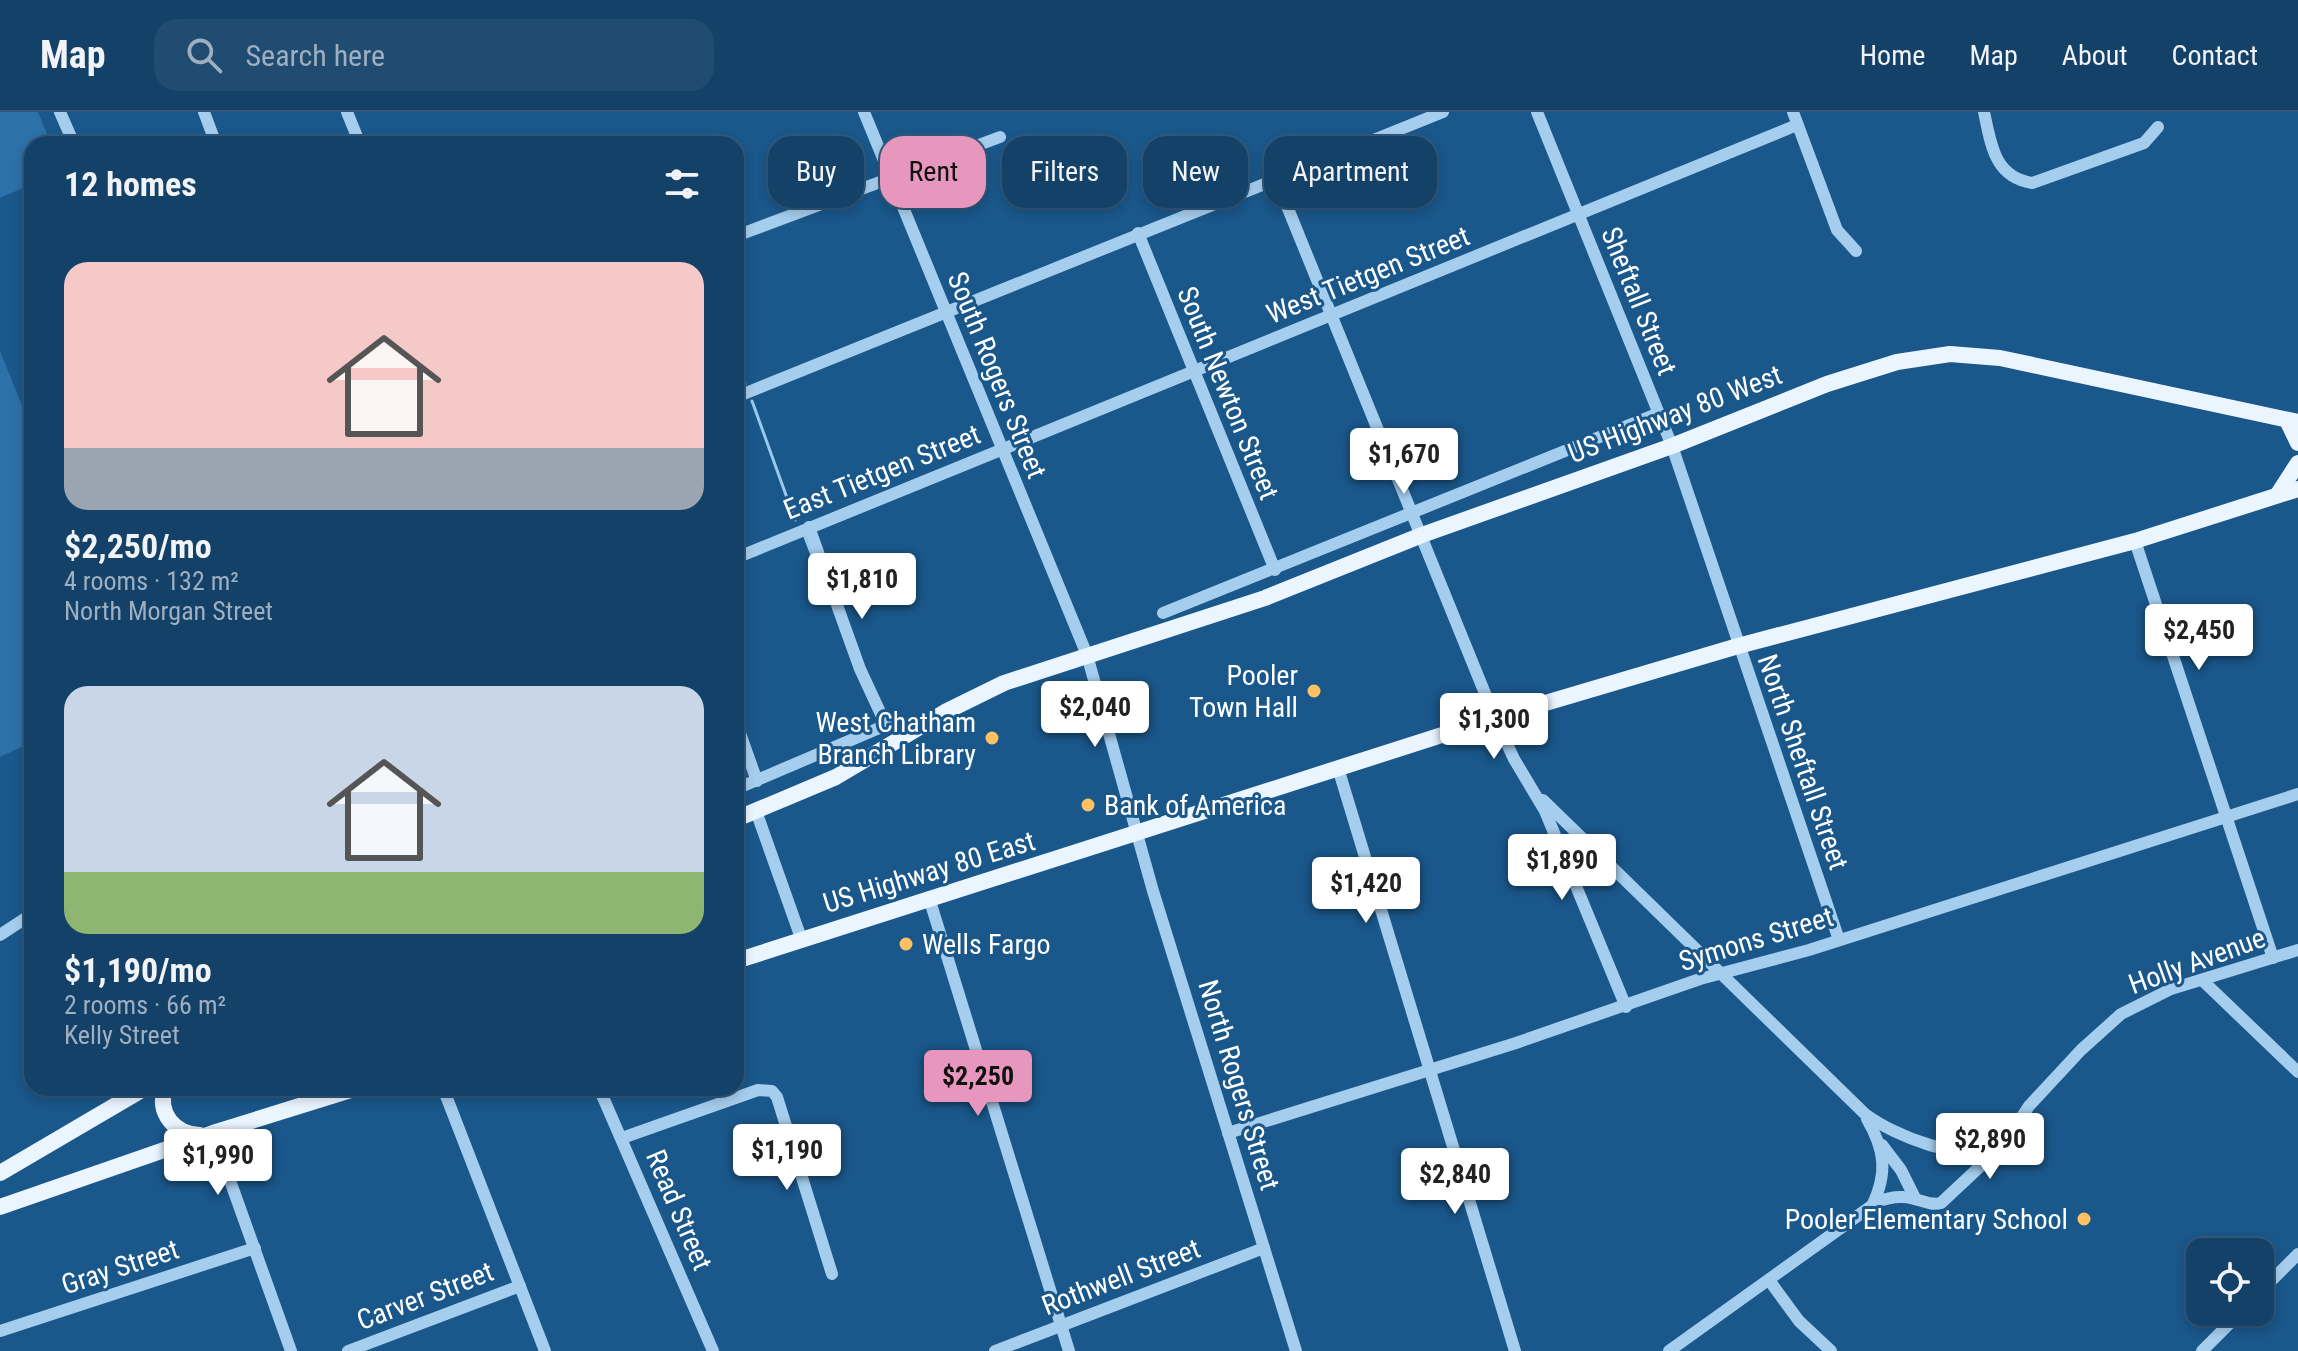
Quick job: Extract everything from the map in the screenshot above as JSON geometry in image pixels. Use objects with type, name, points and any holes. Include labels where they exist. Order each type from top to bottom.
[{"type":"main road","name":"US Highway 80 West","points":[[1087,655],[1195,624],[1422,535],[1672,446],[1827,384],[1897,362],[1950,354],[2030,363],[2292,421]]},
{"type":"main road","points":[[2292,421],[2298,443]]},
{"type":"main road","points":[[2278,494],[2298,463]]},
{"type":"main road","points":[[1138,833],[1495,718],[1738,646],[2135,541],[2298,489]]},
{"type":"main road","points":[[744,816],[836,777],[945,712],[1004,683],[1087,655]]},
{"type":"main road","name":"US Highway 80 East","points":[[744,958],[1138,833]]},
{"type":"main road","points":[[0,1173],[131,1096]]},
{"type":"main road","points":[[164,1096],[162,1104],[177,1129],[197,1135],[213,1133]]},
{"type":"main road","points":[[0,1207],[213,1133],[331,1096]]},
{"type":"street","points":[[60,112],[70,136]]},
{"type":"street","points":[[204,112],[213,136]]},
{"type":"street","points":[[347,112],[357,136]]},
{"type":"street","name":"South Rogers Street","points":[[864,112],[880,150]]},
{"type":"street","points":[[1383,136],[1443,112]]},
{"type":"street","name":"Sheftall Street","points":[[1537,112],[1672,446],[1738,646]]},
{"type":"street","points":[[1793,112],[1837,230],[1856,251]]},
{"type":"street","points":[[1984,112],[1993,152],[2004,171],[2017,181],[2032,183],[2144,143],[2158,127]]},
{"type":"street","name":"West Tietgen Street","points":[[1001,448],[1797,125]]},
{"type":"street","points":[[986,142],[1000,137]]},
{"type":"street","points":[[744,233],[880,183]]},
{"type":"street","points":[[744,394],[1264,184]]},
{"type":"street","name":"South Rogers Street","points":[[904,208],[1087,655],[1138,833]]},
{"type":"street","points":[[1288,208],[1495,718],[1545,811],[1626,1007]]},
{"type":"street","name":"South Newton Street","points":[[1138,233],[1275,570]]},
{"type":"street","points":[[1163,613],[1659,413]]},
{"type":"street","name":"East Tietgen Street","points":[[744,555],[1001,448]]},
{"type":"street","points":[[744,786],[890,724],[860,669],[809,527]]},
{"type":"street","points":[[2135,541],[2273,958]]},
{"type":"street","name":"North Sheftall Street","points":[[1738,646],[1839,940]]},
{"type":"street","points":[[744,744],[757,781]]},
{"type":"street","points":[[1338,768],[1515,1351]]},
{"type":"street","points":[[1528,782],[1865,1114],[1904,1136],[1967,1152],[1996,1146],[2015,1127]]},
{"type":"street","name":"Symons Street","points":[[1228,1133],[1626,1007],[1700,979],[1839,940],[2298,794]]},
{"type":"street","points":[[756,811],[801,938]]},
{"type":"street","name":"North Rogers Street","points":[[1138,833],[1296,1351]]},
{"type":"street","points":[[930,901],[1069,1351]]},
{"type":"street","points":[[0,935],[24,919]]},
{"type":"street","name":"Holly Avenue","points":[[1669,1351],[1872,1206],[1893,1197],[1914,1196],[1932,1204],[1941,1203],[1997,1151],[2060,1073],[2114,1019],[2154,996],[2298,950]]},
{"type":"street","points":[[2202,980],[2298,1072]]},
{"type":"street","points":[[744,1095],[758,1090],[772,1091],[778,1099],[832,1274]]},
{"type":"street","points":[[446,1096],[545,1351]]},
{"type":"street","name":"Read Street","points":[[603,1096],[713,1351]]},
{"type":"street","points":[[622,1138],[741,1096]]},
{"type":"street","points":[[1865,1114],[1914,1196]]},
{"type":"street","points":[[213,1133],[291,1351]]},
{"type":"street","points":[[1872,1206],[1884,1171],[1880,1143]]},
{"type":"street","name":"Gray Street","points":[[0,1331],[255,1248]]},
{"type":"street","name":"Rothwell Street","points":[[995,1351],[1264,1248]]},
{"type":"street","points":[[2274,1278],[2298,1254]]},
{"type":"street","points":[[1769,1280],[1799,1321],[1831,1351]]},
{"type":"street","name":"Carver Street","points":[[348,1351],[520,1286]]},
{"type":"street","points":[[2208,1349],[2229,1326]]},
{"type":"shaded area","points":[[0,112],[38,112],[48,136],[24,136],[24,188],[0,198]]},
{"type":"shaded area","points":[[0,351],[24,410],[24,746],[0,757]]},
{"type":"waterway","points":[[752,401],[795,520]]},
{"type":"waterway","points":[[805,537],[823,584]]},
{"type":"place","name":"Pooler Town Hall","points":[[1314,691]]},
{"type":"place","name":"West Chatham Branch Library","points":[[992,738]]},
{"type":"place","name":"Bank of America","points":[[1088,805]]},
{"type":"place","name":"Wells Fargo","points":[[906,944]]},
{"type":"place","name":"Pooler Elementary School","points":[[2084,1219]]}]
